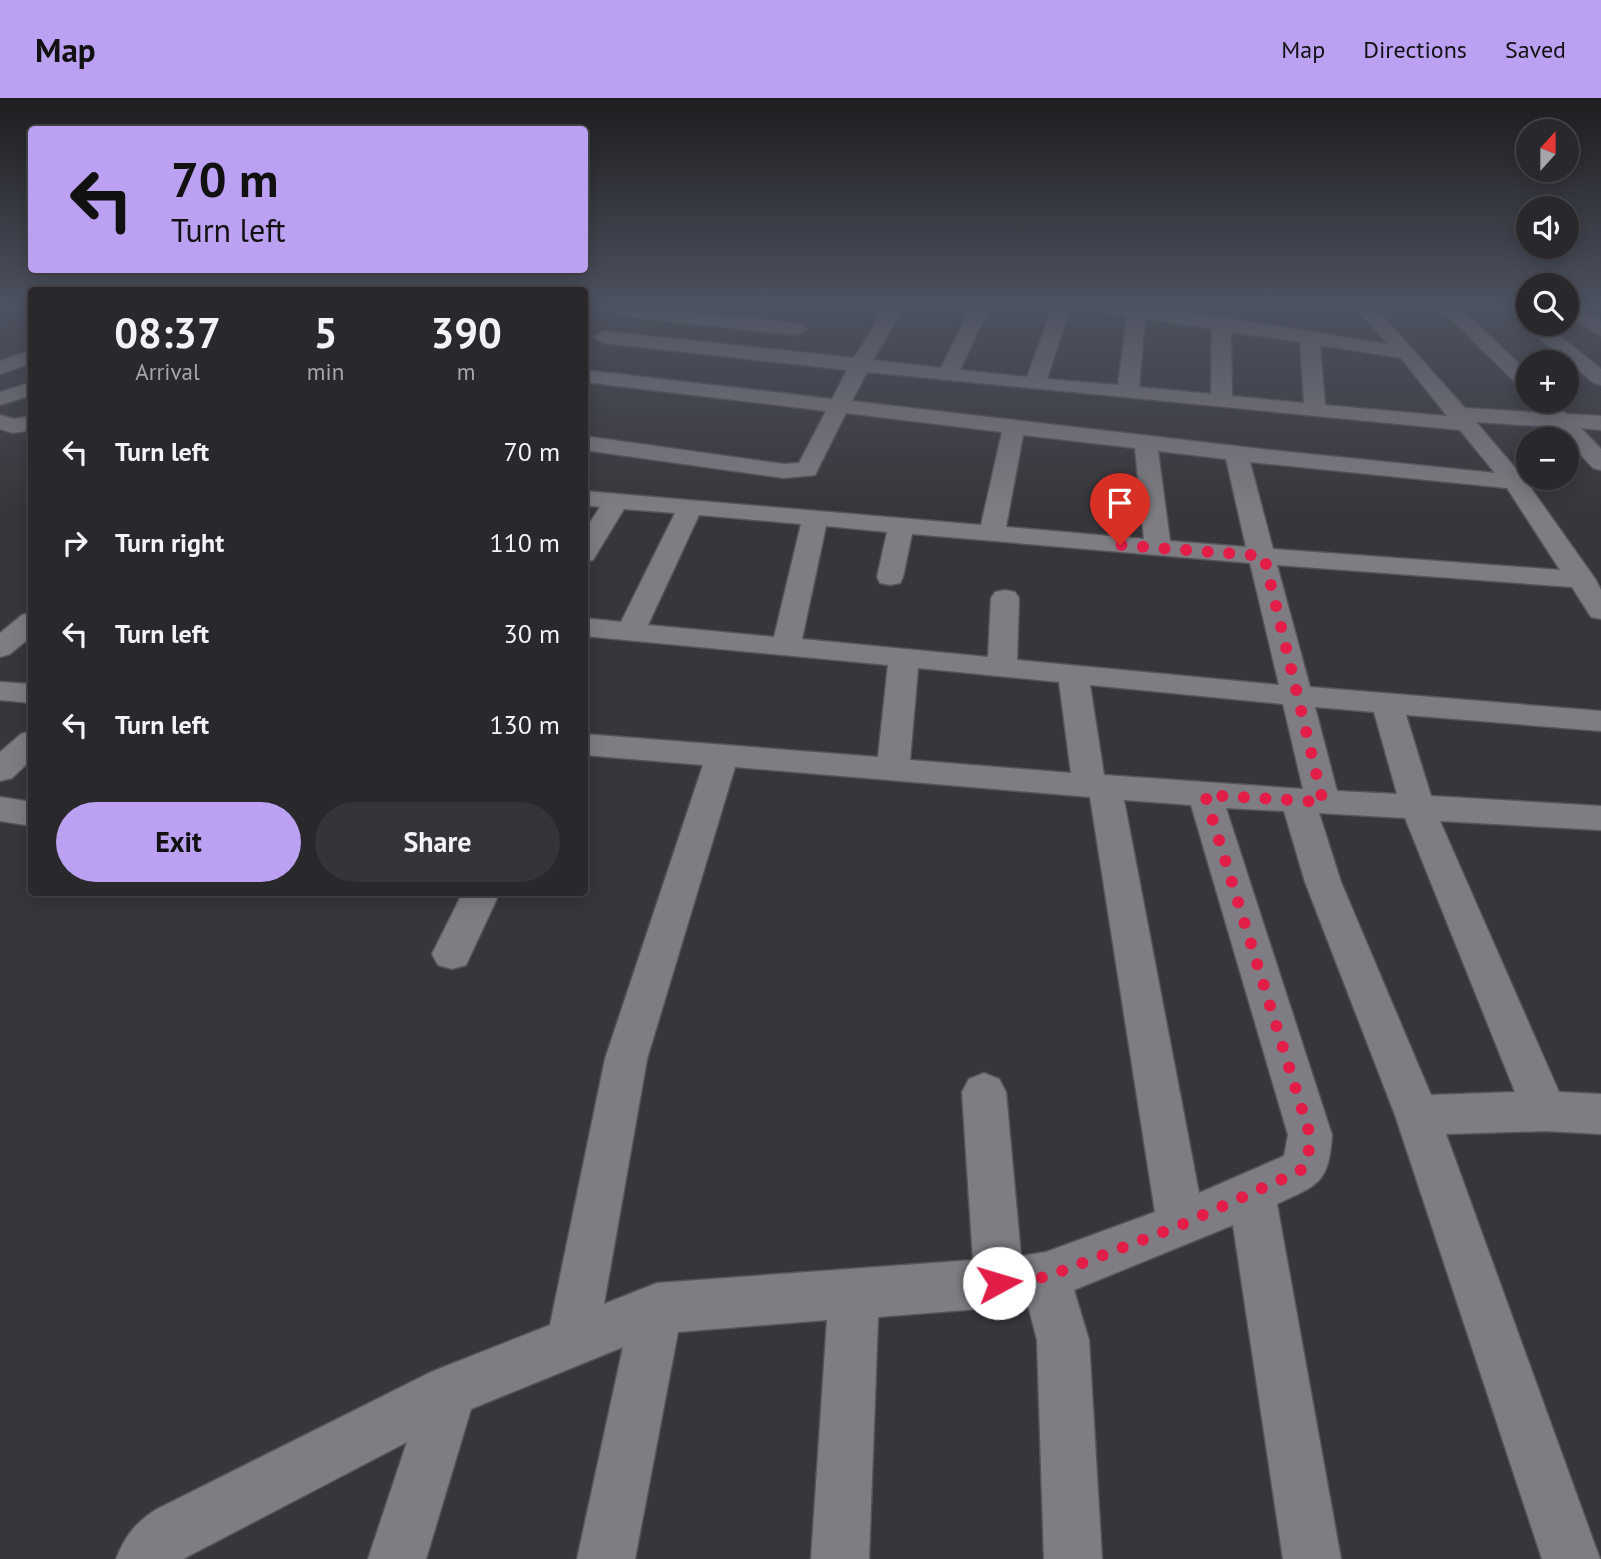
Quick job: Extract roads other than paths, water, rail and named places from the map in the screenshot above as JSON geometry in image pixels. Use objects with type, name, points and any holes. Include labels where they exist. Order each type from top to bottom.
[{"type":"street","points":[[588,444],[802,471],[810,466],[855,373]]},
{"type":"street","points":[[940,373],[1315,410],[1461,419],[1601,423]]},
{"type":"street","points":[[1035,384],[1039,373]]},
{"type":"street","points":[[1128,393],[1130,373]]},
{"type":"street","points":[[1221,373],[1221,402]]},
{"type":"street","points":[[1312,373],[1315,410]]},
{"type":"street","points":[[1424,373],[1515,482],[1595,599]]},
{"type":"street","points":[[588,376],[1236,453],[1515,482]]},
{"type":"street","points":[[0,399],[28,389]]},
{"type":"street","points":[[1555,413],[1601,463]]},
{"type":"street","points":[[0,422],[13,426],[28,423]]},
{"type":"street","points":[[992,533],[1014,426]]},
{"type":"street","points":[[1146,442],[1158,548]]},
{"type":"street","points":[[1236,453],[1297,696],[1323,882],[1417,1115],[1571,1559]]},
{"type":"street","points":[[588,498],[1264,556],[1595,599]]},
{"type":"street","points":[[588,547],[616,501]]},
{"type":"street","points":[[631,631],[691,507]]},
{"type":"street","points":[[786,646],[815,518]]},
{"type":"street","points":[[890,578],[901,525]]},
{"type":"street","points":[[1002,667],[1005,598]]},
{"type":"street","points":[[0,648],[28,624]]},
{"type":"street","points":[[588,627],[1297,696],[1601,721]]},
{"type":"street","points":[[893,770],[904,657]]},
{"type":"street","points":[[1073,674],[1181,1225]]},
{"type":"street","points":[[0,691],[28,694]]},
{"type":"street","points":[[1387,704],[1418,809],[1545,1111]]},
{"type":"street","points":[[588,744],[1205,795],[1601,818]]},
{"type":"street","points":[[0,770],[28,745]]},
{"type":"street","points":[[572,1342],[626,1059],[722,756]]},
{"type":"street","points":[[145,1559],[160,1540],[177,1530],[450,1391],[657,1308],[1023,1280],[1181,1225],[1300,1171],[1308,1159],[1310,1135],[1205,795]]},
{"type":"street","points":[[0,809],[28,813]]},
{"type":"street","points":[[452,954],[480,896]]},
{"type":"street","points":[[984,1092],[1023,1280],[1063,1340],[1073,1559]]},
{"type":"street","points":[[1417,1115],[1545,1111],[1601,1114]]},
{"type":"street","points":[[1252,1194],[1312,1559]]},
{"type":"street","points":[[840,1559],[854,1292]]},
{"type":"street","points":[[606,1559],[657,1308]]},
{"type":"street","points":[[397,1559],[450,1391]]}]
